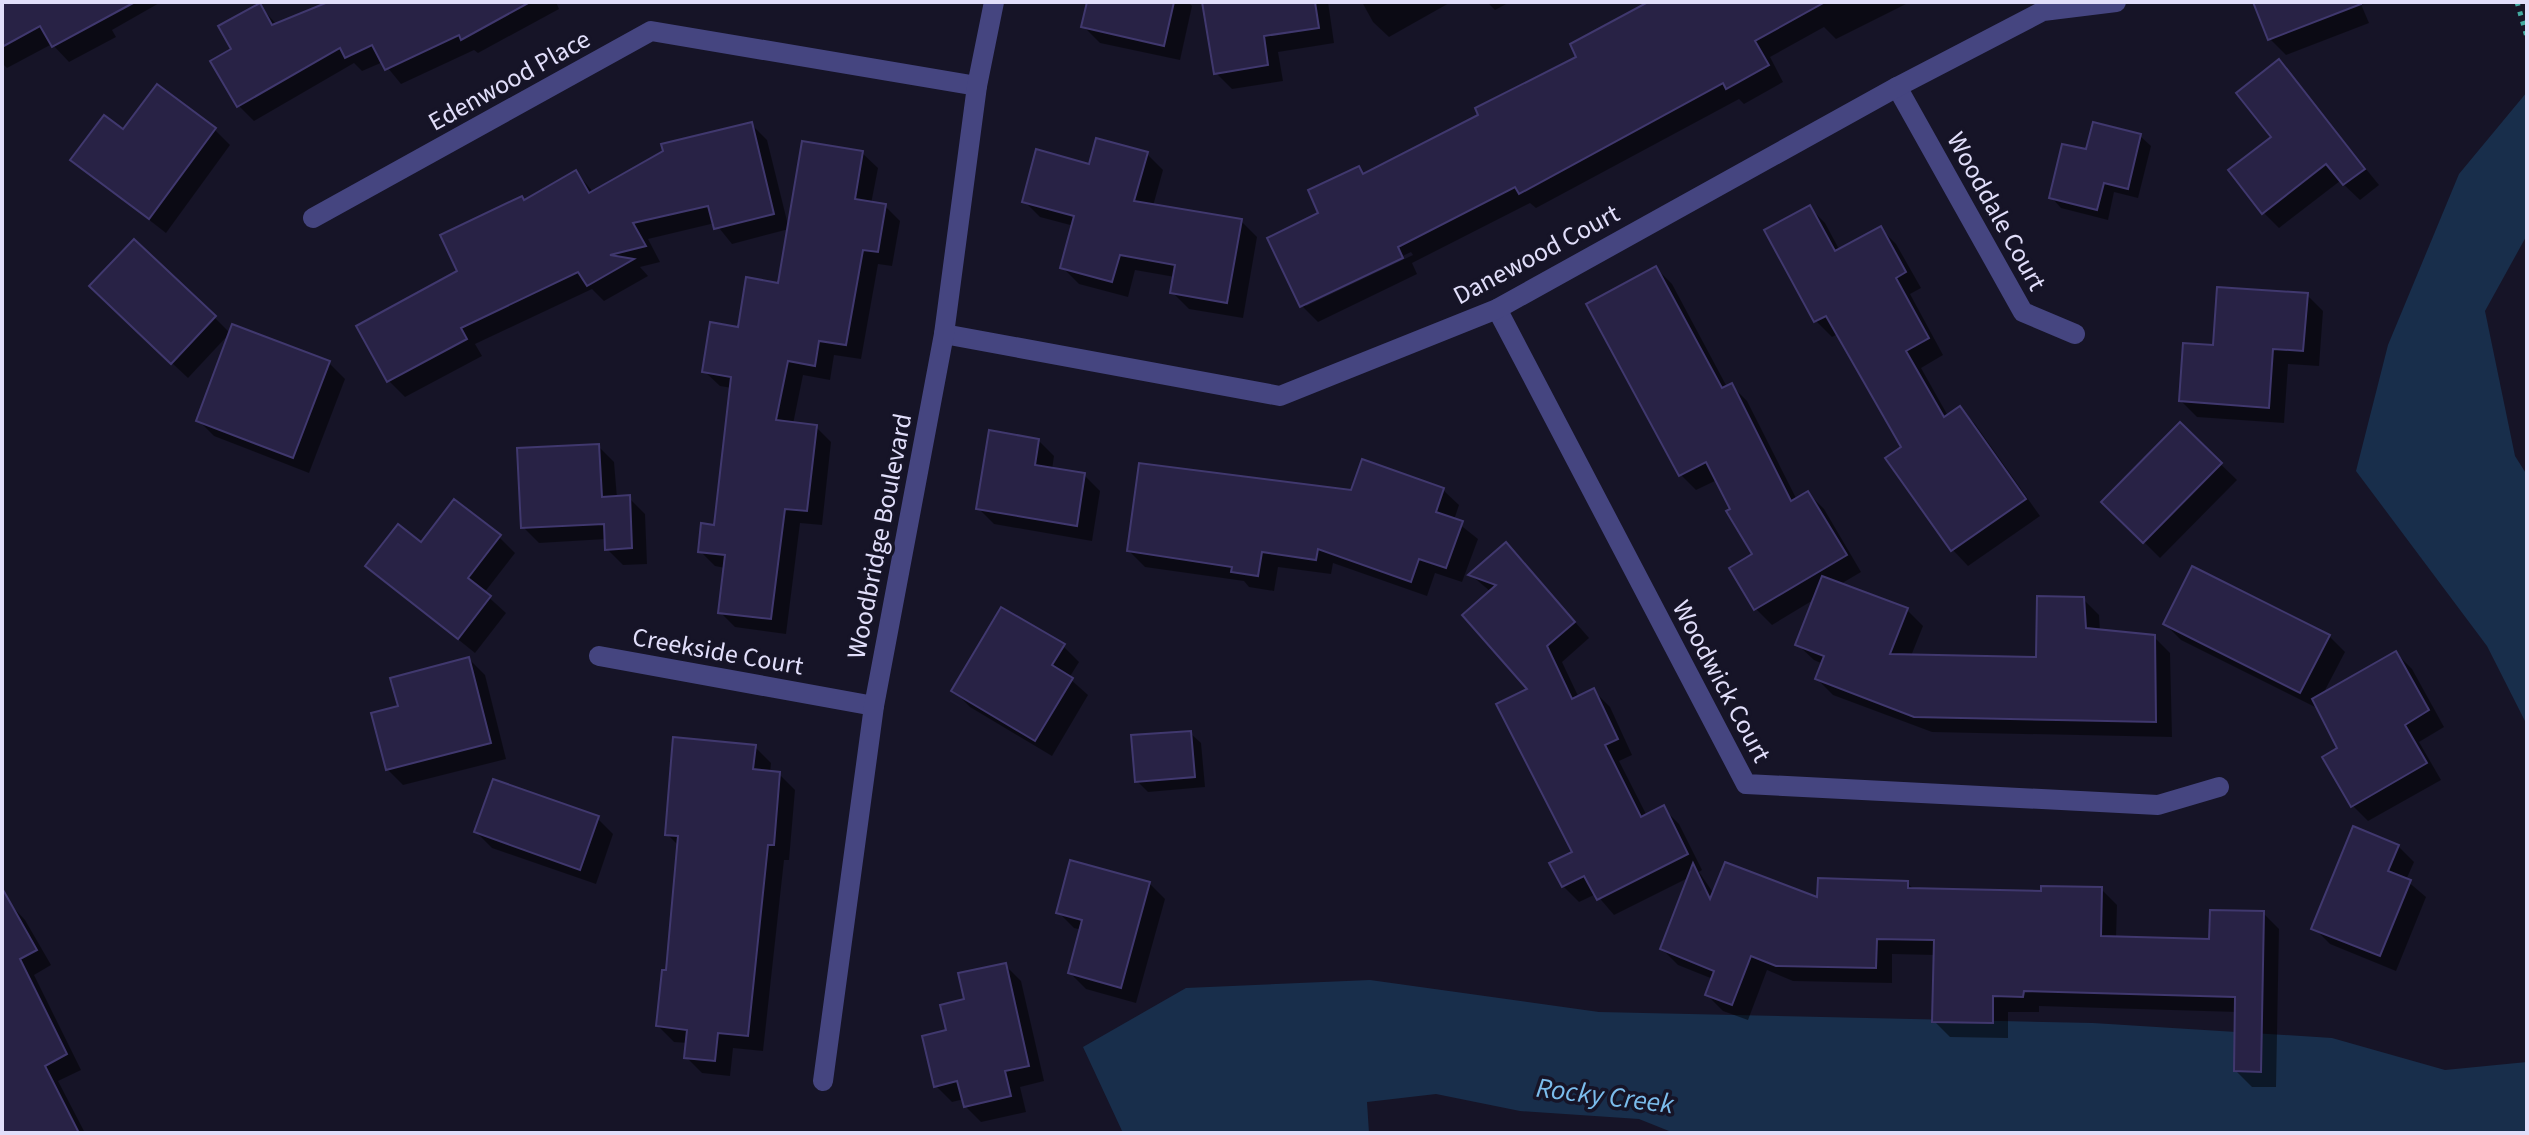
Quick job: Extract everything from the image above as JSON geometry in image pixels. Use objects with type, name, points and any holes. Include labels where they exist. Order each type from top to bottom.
[{"type":"street","name":"Woodbridge Boulevard","points":[[823,1081],[874,706],[944,334],[977,86],[994,2]]},
{"type":"street","name":"Danewood Court","points":[[944,334],[1280,396],[1497,309],[1897,87],[2043,11],[2116,2]]},
{"type":"street","name":"Edenwood Place","points":[[313,218],[651,31],[977,86]]},
{"type":"street","name":"Wooddale Court","points":[[1897,87],[2023,312],[2075,334]]},
{"type":"street","name":"Woodwick Court","points":[[1497,309],[1746,784],[2158,805],[2219,787]]},
{"type":"street","name":"Creekside Court","points":[[599,656],[874,706]]},
{"type":"path","points":[[2517,2],[2527,37]]},
{"type":"water","points":[[2527,92],[2527,235],[2485,311],[2515,456],[2527,475],[2527,725],[2487,646],[2356,471],[2388,345],[2459,174]]},
{"type":"water","name":"Rocky Creek","points":[[1370,980],[1599,1012],[2093,1023],[2332,1038],[2445,1070],[2527,1062],[2527,1133],[1674,1133],[1639,1119],[1520,1111],[1436,1094],[1367,1102],[1369,1133],[1123,1133],[1083,1047],[1186,988]]},
{"type":"building","points":[[2,2],[135,2],[52,47],[40,26],[2,47]]},
{"type":"building","points":[[328,2],[530,2],[461,40],[459,35],[385,70],[372,45],[345,58],[340,48],[237,107],[210,61],[231,49],[218,26],[260,3],[272,25]]},
{"type":"building","points":[[1087,2],[1174,2],[1164,46],[1081,27]]},
{"type":"building","points":[[1202,2],[1315,2],[1319,28],[1264,36],[1268,65],[1214,74]]},
{"type":"building","points":[[1648,2],[1825,2],[1755,41],[1769,65],[1726,89],[1723,83],[1519,194],[1515,187],[1398,247],[1403,258],[1300,307],[1267,238],[1318,213],[1308,190],[1359,166],[1363,174],[1478,115],[1475,108],[1576,57],[1570,44]]},
{"type":"building","points":[[2253,2],[2361,2],[2361,4],[2268,40]]},
{"type":"building","points":[[2279,59],[2365,169],[2343,185],[2326,164],[2262,214],[2228,170],[2271,137],[2236,93]]},
{"type":"building","points":[[157,84],[216,128],[149,219],[70,160],[104,115],[123,129]]},
{"type":"building","points":[[752,122],[774,214],[714,229],[708,206],[633,223],[646,246],[610,255],[634,259],[587,286],[578,272],[461,328],[467,339],[387,382],[356,326],[457,271],[440,235],[522,196],[524,200],[576,170],[589,193],[663,151],[661,144]]},
{"type":"building","points":[[2093,122],[2141,134],[2128,189],[2104,183],[2097,210],[2049,198],[2062,144],[2086,149]]},
{"type":"building","points":[[1096,138],[1148,152],[1134,201],[1242,219],[1227,303],[1170,293],[1175,265],[1120,255],[1112,282],[1060,268],[1074,216],[1022,202],[1036,149],[1089,164]]},
{"type":"building","points":[[802,141],[863,151],[855,199],[886,204],[878,252],[863,250],[846,345],[819,341],[815,366],[788,361],[776,420],[817,425],[807,511],[785,509],[771,619],[718,613],[725,555],[698,552],[701,523],[714,525],[731,377],[702,372],[710,322],[738,327],[746,277],[778,283]]},
{"type":"building","points":[[1810,205],[1835,251],[1881,226],[1906,272],[1896,278],[1929,338],[1906,351],[1944,417],[1960,406],[2026,499],[1951,551],[1885,458],[1901,447],[1826,316],[1814,322],[1764,230]]},
{"type":"building","points":[[134,239],[216,316],[171,364],[89,286]]},
{"type":"building","points":[[1656,266],[1722,388],[1732,383],[1791,501],[1808,491],[1847,555],[1754,610],[1729,568],[1752,554],[1726,511],[1730,509],[1706,462],[1679,476],[1586,304]]},
{"type":"building","points":[[2217,287],[2308,293],[2303,351],[2273,349],[2269,408],[2179,401],[2183,343],[2213,345]]},
{"type":"building","points":[[232,324],[330,361],[293,458],[196,421]]},
{"type":"building","points":[[2180,422],[2222,463],[2143,543],[2101,502]]},
{"type":"building","points":[[989,430],[1039,439],[1035,465],[1085,473],[1077,526],[976,509]]},
{"type":"building","points":[[599,444],[602,497],[630,495],[632,548],[605,550],[604,524],[521,528],[517,448]]},
{"type":"building","points":[[1362,459],[1444,488],[1436,512],[1463,521],[1446,568],[1419,559],[1411,582],[1318,549],[1316,560],[1262,552],[1258,576],[1231,572],[1232,567],[1127,551],[1139,463],[1351,490]]},
{"type":"building","points":[[454,499],[501,535],[468,578],[491,596],[458,639],[365,566],[398,524],[421,542]]},
{"type":"building","points":[[1506,542],[1575,622],[1547,646],[1572,699],[1594,688],[1618,739],[1605,745],[1641,817],[1664,805],[1688,854],[1597,900],[1584,876],[1562,887],[1549,863],[1572,852],[1496,704],[1527,689],[1462,615],[1496,585],[1468,575]]},
{"type":"building","points":[[2192,566],[2330,635],[2300,693],[2163,624]]},
{"type":"building","points":[[1822,576],[1908,608],[1890,654],[2036,657],[2037,596],[2084,597],[2086,628],[2155,635],[2156,722],[1914,717],[1815,679],[1824,656],[1795,645]]},
{"type":"building","points":[[1001,607],[1065,644],[1052,665],[1073,678],[1035,741],[951,691]]},
{"type":"building","points":[[2396,651],[2429,710],[2405,725],[2427,763],[2351,807],[2322,757],[2337,748],[2312,699]]},
{"type":"building","points":[[469,657],[491,743],[386,770],[371,713],[398,706],[390,678]]},
{"type":"building","points":[[1191,731],[1195,777],[1135,782],[1131,735]]},
{"type":"building","points":[[673,737],[756,745],[753,769],[780,772],[774,845],[768,845],[748,1036],[718,1033],[715,1061],[684,1058],[687,1030],[656,1026],[662,970],[666,970],[678,836],[665,835]]},
{"type":"building","points":[[493,779],[599,816],[580,870],[474,832]]},
{"type":"building","points":[[2353,826],[2399,845],[2388,871],[2411,880],[2380,956],[2311,929]]},
{"type":"building","points":[[1070,860],[1150,882],[1121,988],[1068,973],[1082,920],[1056,913]]},
{"type":"building","points":[[1725,862],[1817,897],[1818,878],[1908,881],[1908,888],[2041,891],[2041,886],[2102,887],[2101,936],[2209,939],[2210,910],[2264,911],[2261,1072],[2234,1071],[2235,997],[2024,991],[2023,997],[1993,996],[1993,1023],[1932,1022],[1934,940],[1877,939],[1876,968],[1776,966],[1751,956],[1732,1005],[1705,995],[1714,971],[1660,949],[1693,863],[1710,899]]},
{"type":"building","points":[[2,888],[37,950],[20,959],[67,1054],[45,1066],[79,1133],[2,1133]]},
{"type":"building","points":[[1006,963],[1029,1066],[1005,1071],[1011,1096],[964,1107],[957,1081],[934,1087],[922,1036],[946,1030],[940,1005],[964,999],[958,973]]}]
